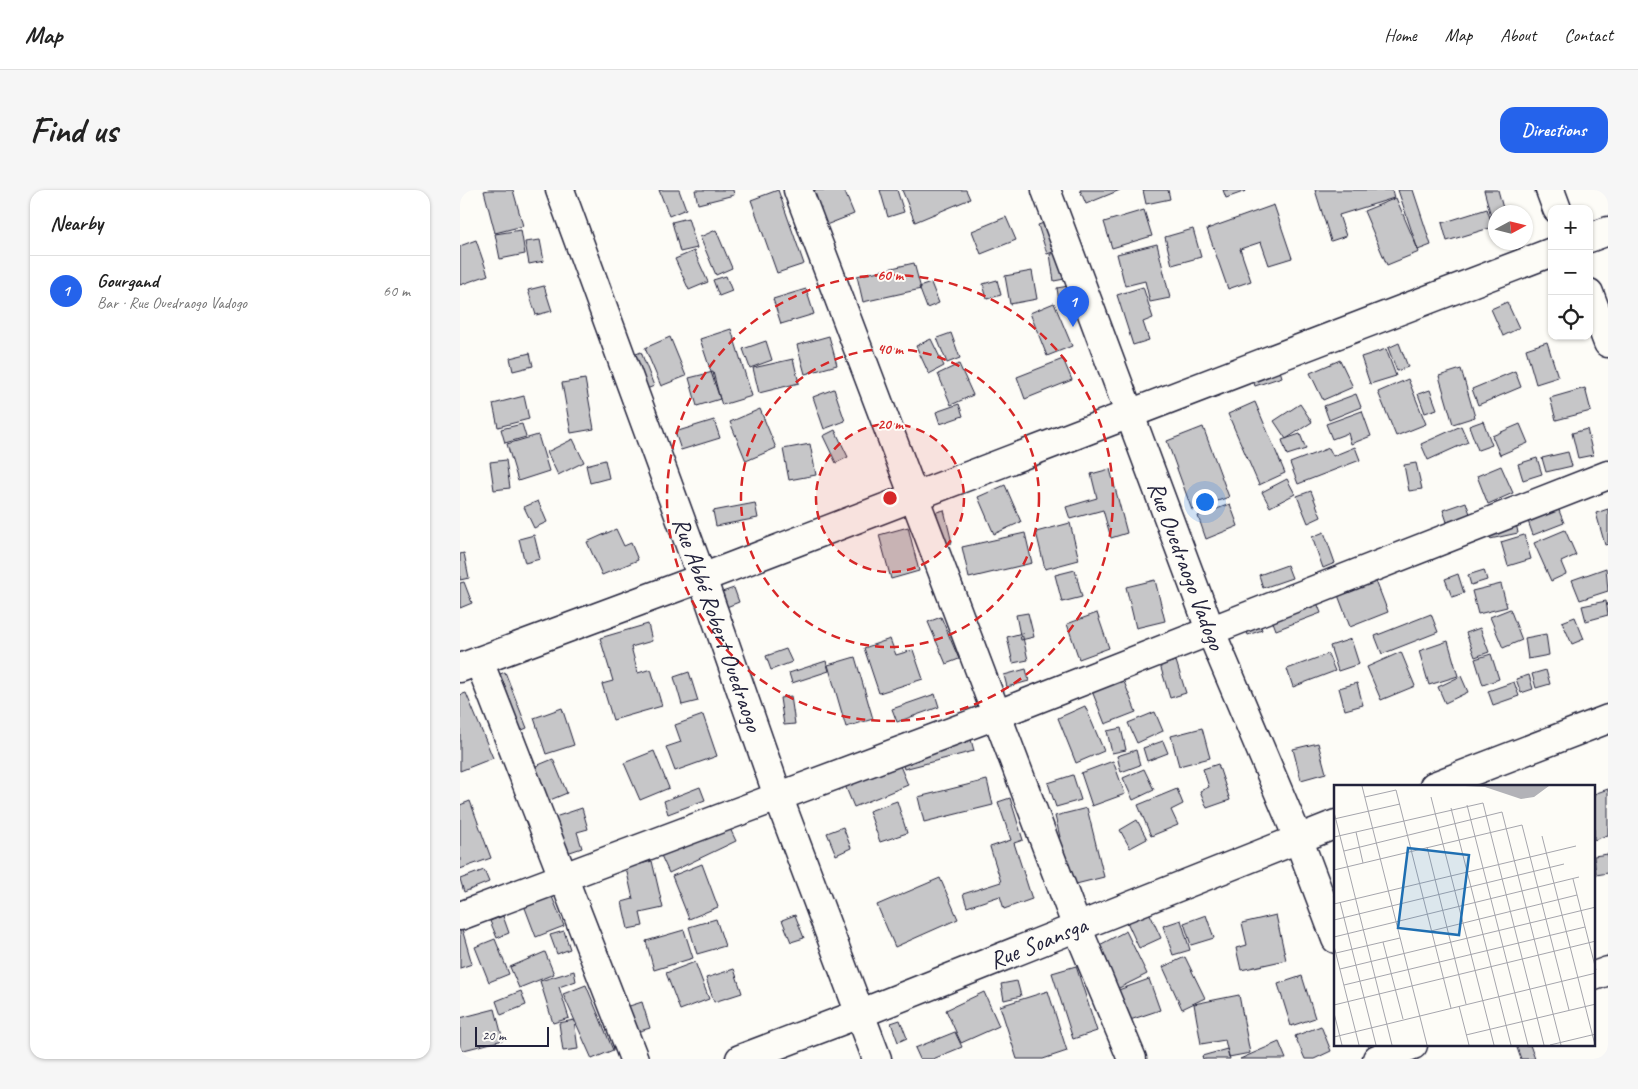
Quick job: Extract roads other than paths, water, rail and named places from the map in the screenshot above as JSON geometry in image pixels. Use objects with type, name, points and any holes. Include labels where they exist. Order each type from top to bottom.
[{"type":"street","name":"Rue Abbé Robert Ouedraogo","points":[[560,190],[702,578],[778,796],[877,1059]]},
{"type":"street","points":[[798,190],[1077,927],[1132,1059]]},
{"type":"street","name":"Rue Ouedraogo Vadogo","points":[[1046,190],[1211,632],[1298,838],[1334,934]]},
{"type":"street","points":[[1550,190],[1556,205]]},
{"type":"street","points":[[1593,237],[1608,231]]},
{"type":"street","points":[[634,1059],[564,876],[470,664],[702,578],[1548,254]]},
{"type":"street","points":[[1590,295],[1608,343]]},
{"type":"street","points":[[460,916],[996,715],[1608,475]]},
{"type":"street","points":[[1437,785],[1608,719]]},
{"type":"street","name":"Rue Soansga","points":[[740,1059],[859,1014],[1334,825]]},
{"type":"street","points":[[1596,975],[1608,971]]},
{"type":"street","points":[[1378,1055],[1410,1046]]},
{"type":"place","name":"Gourgand","points":[[1073,327]]}]
